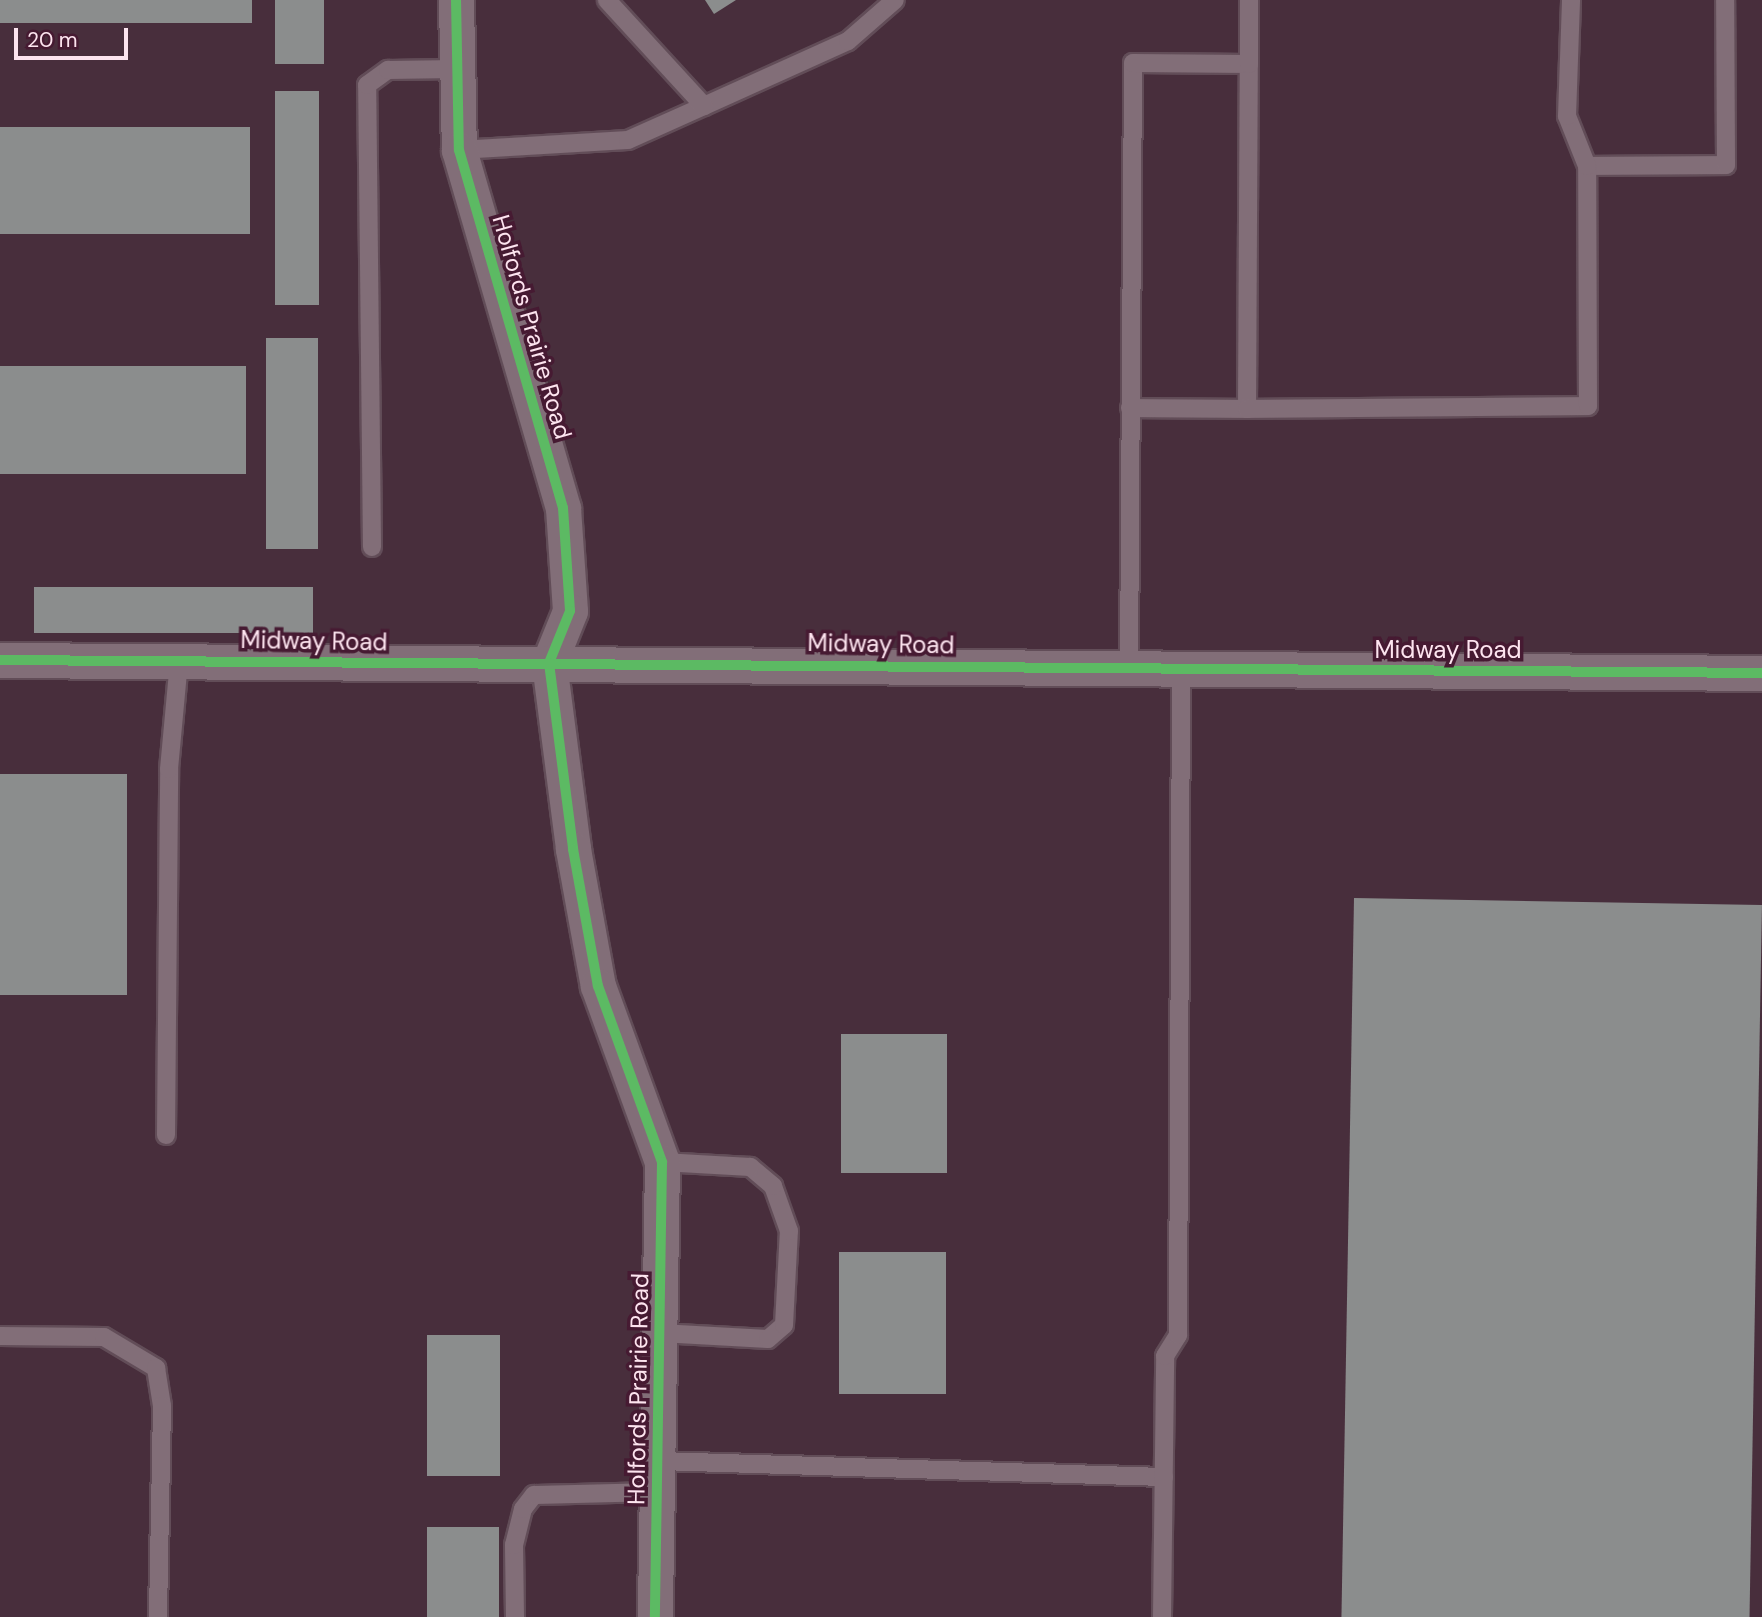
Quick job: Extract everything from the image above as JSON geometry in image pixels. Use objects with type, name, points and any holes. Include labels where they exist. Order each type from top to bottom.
[{"type":"street","name":"Holfords Prairie Road","points":[[456,0],[459,150],[562,508],[570,611],[549,663]]},
{"type":"street","name":"Midway Road","points":[[0,660],[1762,673]]},
{"type":"street","points":[[549,663],[598,986],[662,1162]]},
{"type":"street","name":"Holfords Prairie Road","points":[[655,1617],[662,1162]]},
{"type":"lane","points":[[607,0],[704,106]]},
{"type":"lane","points":[[459,150],[628,140],[848,41],[895,0]]},
{"type":"lane","points":[[1247,409],[1249,0]]},
{"type":"lane","points":[[1130,408],[1588,406],[1587,166],[1567,116],[1571,0]]},
{"type":"lane","points":[[1587,166],[1726,165],[1725,0]]},
{"type":"lane","points":[[1129,668],[1133,63],[1249,64]]},
{"type":"lane","points":[[372,547],[367,85],[388,70],[456,69]]},
{"type":"lane","points":[[166,1135],[169,769],[179,661]]},
{"type":"lane","points":[[1162,1617],[1166,1356],[1178,1335],[1181,668]]},
{"type":"lane","points":[[660,1334],[768,1339],[784,1325],[789,1231],[773,1186],[750,1167],[662,1162]]},
{"type":"lane","points":[[0,1336],[104,1337],[156,1368],[162,1406],[158,1617]]},
{"type":"lane","points":[[515,1617],[514,1545],[523,1509],[534,1495],[658,1477],[1164,1477]]},
{"type":"building","points":[[0,0],[252,0],[252,23],[0,23]]},
{"type":"building","points":[[275,0],[324,0],[324,64],[275,64]]},
{"type":"building","points":[[705,0],[736,0],[714,14]]},
{"type":"building","points":[[275,91],[319,91],[319,305],[275,305]]},
{"type":"building","points":[[0,127],[250,127],[250,234],[0,234]]},
{"type":"building","points":[[266,338],[318,338],[318,549],[266,549]]},
{"type":"building","points":[[0,366],[246,366],[246,474],[0,474]]},
{"type":"building","points":[[34,587],[313,587],[313,633],[34,633]]},
{"type":"building","points":[[0,774],[127,774],[127,995],[0,995]]},
{"type":"building","points":[[1354,898],[1762,905],[1750,1617],[1341,1617]]},
{"type":"building","points":[[841,1034],[947,1034],[947,1173],[841,1173]]},
{"type":"building","points":[[839,1252],[946,1252],[946,1394],[839,1394]]},
{"type":"building","points":[[427,1335],[500,1335],[500,1476],[427,1476]]},
{"type":"building","points":[[427,1527],[499,1527],[499,1617],[427,1617]]},
{"type":"cycle path","points":[[456,0],[459,150],[563,508],[570,611],[549,663],[573,849],[598,986],[662,1162],[655,1617]]},
{"type":"cycle path","points":[[0,660],[1762,673]]}]
